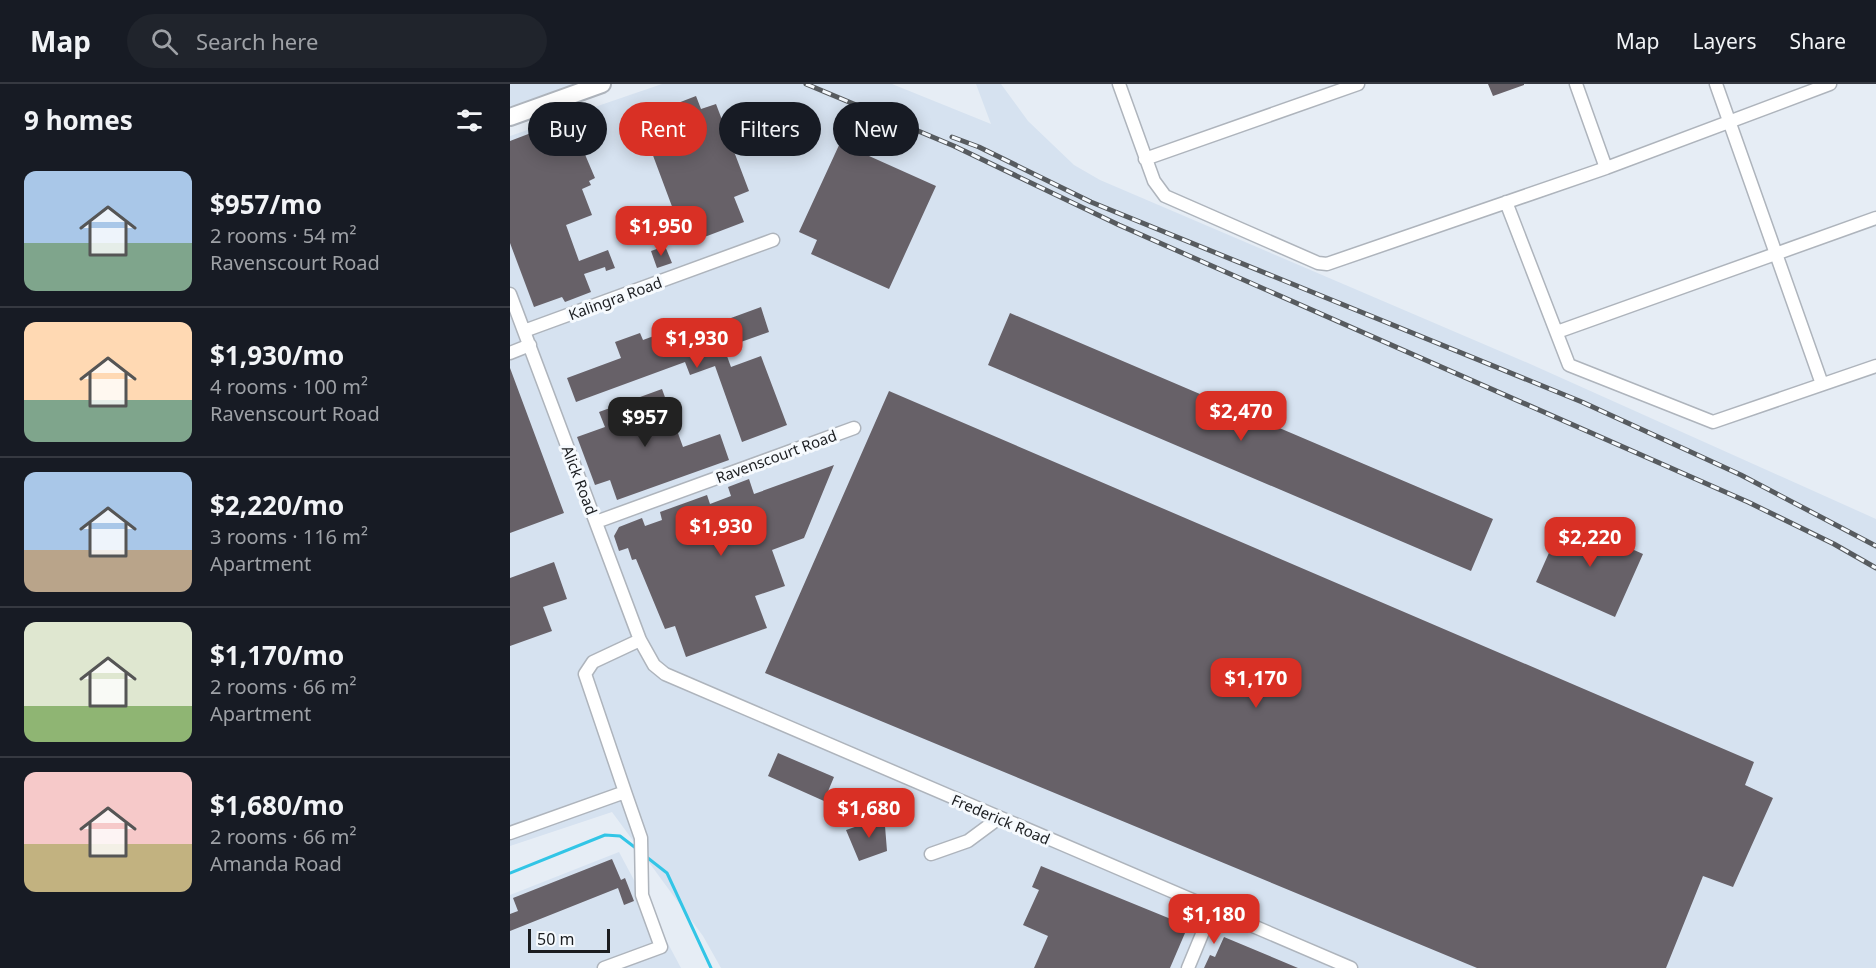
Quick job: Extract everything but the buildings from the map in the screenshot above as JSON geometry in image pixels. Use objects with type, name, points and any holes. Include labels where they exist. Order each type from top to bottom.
[{"type":"main road","points":[[510,117],[568,90],[602,84]]},
{"type":"street","points":[[1119,84],[1154,182],[1165,196],[1318,263],[1343,260],[1606,168],[1830,84]]},
{"type":"street","points":[[1145,159],[1358,84]]},
{"type":"street","points":[[1576,84],[1606,168]]},
{"type":"street","points":[[1716,84],[1822,384]]},
{"type":"street","points":[[1506,202],[1569,365],[1713,422],[1876,366]]},
{"type":"street","points":[[1557,332],[1876,218]]},
{"type":"street","name":"Kalingra Road","points":[[525,331],[773,240]]},
{"type":"street","name":"Alick Road","points":[[510,294],[640,640],[654,665]]},
{"type":"street","points":[[510,353],[530,345]]},
{"type":"street","name":"Ravenscourt Road","points":[[596,522],[854,428]]},
{"type":"street","points":[[604,968],[661,947],[642,895],[641,838],[585,674],[593,662],[640,640]]},
{"type":"street","name":"Frederick Road","points":[[654,665],[685,684],[1351,968]]},
{"type":"street","points":[[510,833],[625,792]]},
{"type":"street","points":[[931,854],[968,841],[999,818]]},
{"type":"street","points":[[1188,968],[1212,910]]},
{"type":"shaded area","points":[[510,84],[574,84],[510,107]]},
{"type":"shaded area","points":[[662,84],[892,84],[991,124],[976,84],[1001,84],[1028,121],[1074,165],[1100,180],[1528,363],[1876,519],[1876,968],[721,968],[703,936],[612,812],[510,846],[510,136],[528,130],[528,156],[607,156],[607,103]]},
{"type":"shaded area","points":[[619,852],[681,968],[510,968],[510,895]]},
{"type":"waterway","points":[[510,873],[605,835],[620,836],[637,849]]},
{"type":"waterway","points":[[644,855],[667,873],[711,968]]},
{"type":"railway","points":[[806,84],[954,146],[1119,225],[1748,502],[1834,544],[1876,568]]},
{"type":"railway","points":[[952,137],[979,147],[1091,202],[1582,402],[1741,475],[1876,546]]}]
